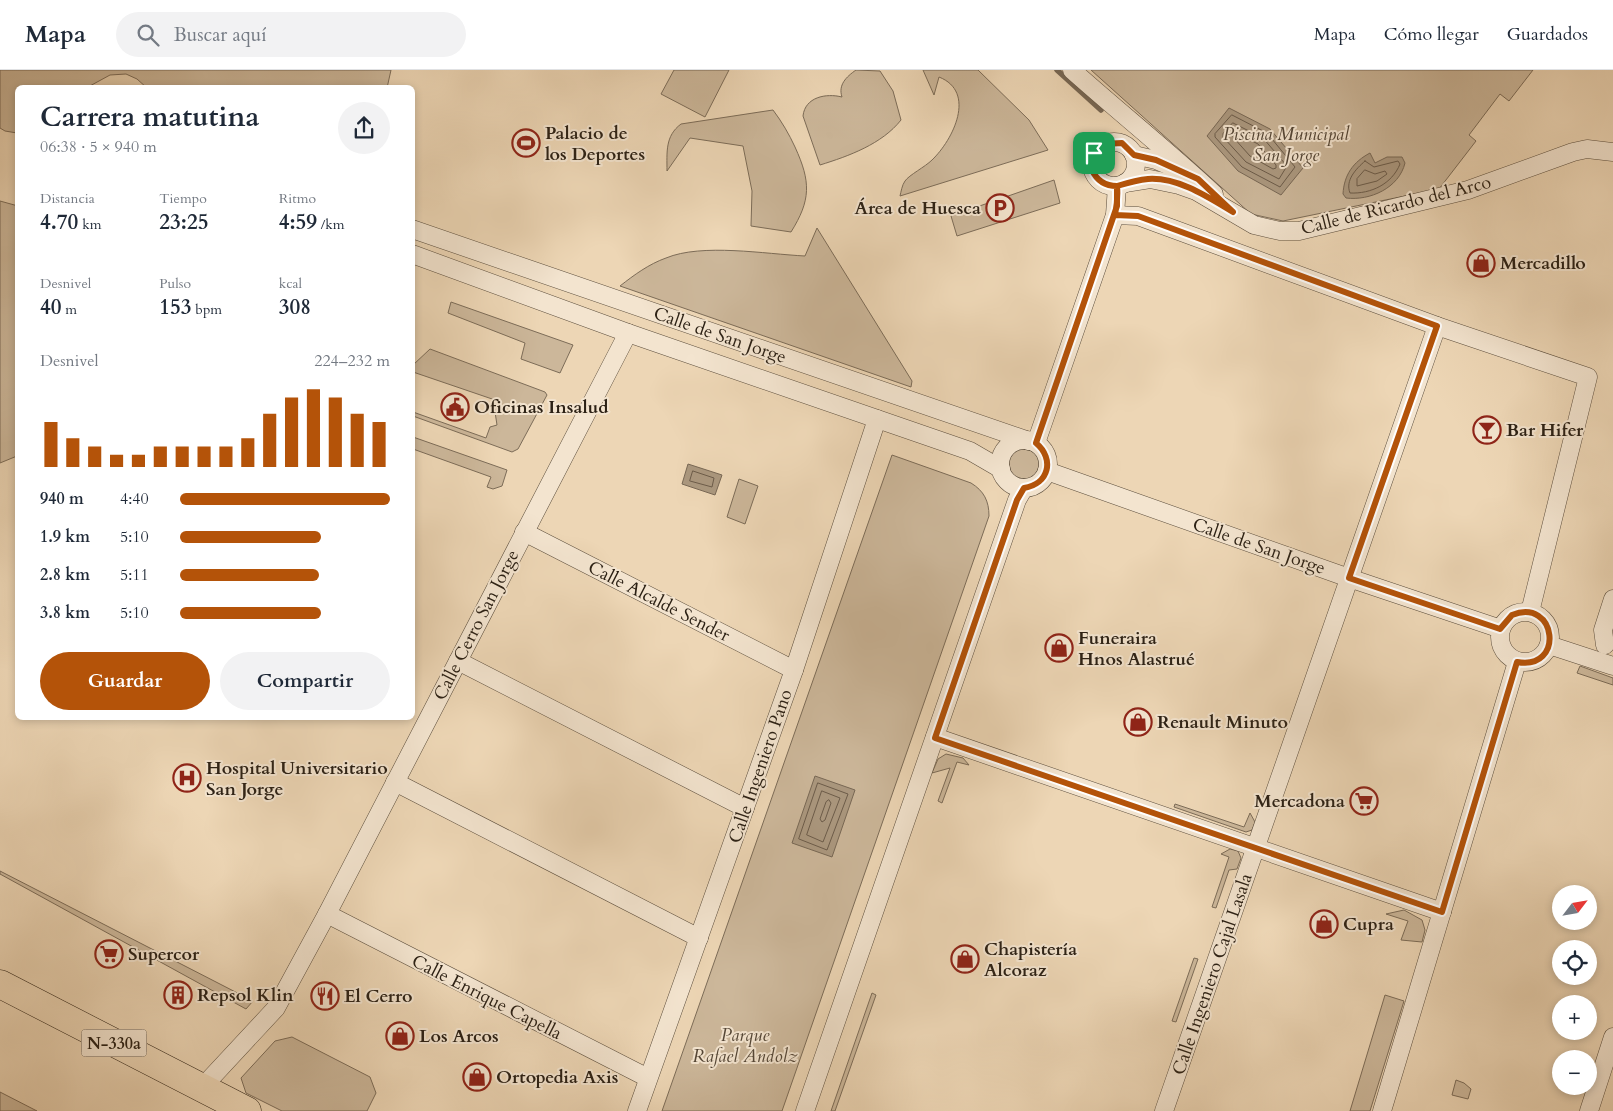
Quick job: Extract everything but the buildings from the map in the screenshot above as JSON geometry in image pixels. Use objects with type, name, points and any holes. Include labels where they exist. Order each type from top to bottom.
[{"type":"highway","name":"N-330a","points":[[0,984],[207,1100]]},
{"type":"highway","name":"N-330a","points":[[0,1004],[207,1100],[247,1111]]},
{"type":"street","points":[[1072,70],[1123,115],[1174,156],[1233,212]]},
{"type":"street","points":[[1123,115],[1128,130],[1130,150],[1135,168],[1132,177],[1121,184],[1108,185],[1097,178],[1092,170],[1092,157],[1097,149],[1104,144],[1117,142],[1130,150],[1198,179]]},
{"type":"street","name":"Calle de Ricardo del Arco","points":[[1121,184],[1150,179],[1179,185],[1196,191],[1254,225],[1266,229],[1299,231],[1468,190],[1573,152],[1587,149],[1613,152]]},
{"type":"street","points":[[1032,442],[1115,215],[1121,184]]},
{"type":"street","points":[[1115,215],[1138,216],[1437,326],[1588,377],[1530,612]]},
{"type":"street","name":"Calle de San Jorge","points":[[415,230],[1032,442]]},
{"type":"street","name":"Calle de San Jorge","points":[[415,255],[628,333],[970,451],[1001,469]]},
{"type":"street","name":"Calle Ingeniero Cajal Lasala","points":[[1164,1111],[1437,326]]},
{"type":"street","name":"Calle Cerro San Jorge","points":[[207,1100],[210,1079],[276,1008],[327,914],[628,333]]},
{"type":"street","name":"Calle Ingeniero Pano","points":[[637,1111],[794,670],[878,419]]},
{"type":"street","points":[[1032,442],[1046,455],[1047,470],[1039,483],[1024,488],[1009,483],[1001,469],[1000,462],[1007,448],[1014,443],[1032,442]]},
{"type":"street","name":"Calle de San Jorge","points":[[1047,470],[1349,578],[1500,629]]},
{"type":"street","points":[[805,1111],[1017,500],[1024,488]]},
{"type":"street","name":"Calle Alcalde Sender","points":[[524,532],[794,670]]},
{"type":"street","points":[[1604,645],[1603,630],[1613,600]]},
{"type":"street","points":[[1530,612],[1537,615],[1547,624],[1549,644],[1542,656],[1537,660],[1524,663],[1517,662],[1511,659],[1502,649],[1500,629],[1512,615],[1530,612]]},
{"type":"street","points":[[1549,644],[1613,666]]},
{"type":"street","points":[[458,661],[745,808]]},
{"type":"street","points":[[1382,1111],[1517,662]]},
{"type":"street","points":[[935,738],[1442,912]]},
{"type":"street","points":[[395,782],[699,938]]},
{"type":"street","name":"Calle Enrique Capella","points":[[327,914],[648,1078]]},
{"type":"street","points":[[1589,1111],[1613,1037]]},
{"type":"green space","points":[[0,70],[391,70],[388,85],[144,85],[137,79],[126,74],[110,75],[92,85],[15,85],[15,133],[0,128]]},
{"type":"green space","points":[[674,70],[729,70],[705,117],[661,94]]},
{"type":"green space","points":[[856,70],[880,71],[893,91],[901,120],[875,142],[842,158],[820,165],[803,116],[805,110],[808,104],[817,98],[823,96],[842,97],[842,85],[849,75]]},
{"type":"green space","points":[[923,70],[978,70],[1029,120],[1048,150],[900,196],[903,184],[907,179],[929,163],[940,151],[947,141],[958,117],[957,93],[950,84],[939,77],[934,95]]},
{"type":"green space","name":"Piscina Municipal San Jorge","points":[[1091,70],[1533,70],[1509,101],[1500,94],[1469,135],[1476,141],[1439,189],[1283,221],[1251,214]]},
{"type":"green space","points":[[773,110],[795,147],[806,181],[805,200],[798,221],[791,232],[751,226],[752,191],[743,146],[690,138],[667,171],[668,145],[672,134],[681,124]]},
{"type":"green space","points":[[1054,180],[1060,203],[957,236],[951,216]]},
{"type":"green space","points":[[0,201],[15,205],[15,457],[0,463]]},
{"type":"green space","points":[[817,228],[912,381],[911,387],[620,286],[654,263],[666,258],[697,251],[715,250],[805,256]]},
{"type":"green space","points":[[451,302],[573,345],[560,373],[521,359],[525,343],[448,313]]},
{"type":"green space","points":[[430,349],[545,392],[547,395],[518,449],[512,452],[415,417],[415,413],[486,438],[490,427],[497,425],[495,412],[498,401],[415,373],[415,363]]},
{"type":"green space","points":[[415,438],[507,470],[502,486],[493,489],[487,487],[491,477],[415,450]]},
{"type":"green space","points":[[1024,449],[1035,453],[1039,464],[1035,475],[1024,479],[1013,475],[1009,464],[1013,453]]},
{"type":"green space","name":"Parque Rafael Andolz","points":[[892,455],[971,483],[985,497],[989,516],[782,1111],[662,1111]]},
{"type":"green space","points":[[739,479],[758,486],[745,524],[727,517]]},
{"type":"green space","points":[[1580,666],[1613,678],[1613,685],[1577,673]]},
{"type":"green space","points":[[946,754],[963,758],[969,765],[957,762],[942,803],[938,801],[950,768],[932,773],[938,759]]},
{"type":"green space","points":[[1175,804],[1244,827],[1250,813],[1255,822],[1252,830],[1246,832],[1174,807]]},
{"type":"green space","points":[[1230,849],[1238,851],[1241,858],[1237,869],[1229,870],[1216,908],[1212,907],[1229,857],[1221,854]]},
{"type":"green space","points":[[0,871],[253,1001],[246,1009],[0,874]]},
{"type":"green space","points":[[1404,910],[1422,920],[1425,930],[1422,942],[1401,940],[1408,921],[1386,914]]},
{"type":"green space","points":[[1194,958],[1198,959],[1176,1022],[1172,1021]]},
{"type":"green space","points":[[872,993],[876,995],[835,1111],[831,1111]]},
{"type":"green space","points":[[1385,995],[1404,1001],[1370,1111],[1350,1111]]},
{"type":"green space","points":[[292,1037],[370,1077],[376,1093],[367,1111],[282,1111],[246,1093],[241,1078],[275,1041]]},
{"type":"green space","points":[[1456,1080],[1464,1083],[1471,1089],[1468,1099],[1452,1095]]},
{"type":"green space","points":[[0,1092],[37,1111],[0,1111]]},
{"type":"water","points":[[1229,108],[1270,129],[1303,168],[1281,195],[1238,171],[1207,136]]},
{"type":"water","points":[[1370,153],[1375,163],[1387,157],[1402,157],[1405,163],[1402,172],[1390,186],[1374,195],[1346,198],[1343,194],[1344,187],[1350,170]]},
{"type":"water","points":[[688,464],[722,475],[715,495],[682,484]]},
{"type":"water","points":[[815,776],[855,790],[832,857],[792,843]]},
{"type":"waterway","points":[[1057,70],[1101,110]]},
{"type":"place","name":"Palacio de los Deportes","points":[[526,143]]},
{"type":"place","name":"Área de Huesca","points":[[1000,208]]},
{"type":"place","name":"Mercadillo","points":[[1481,263]]},
{"type":"place","name":"Oficinas Insalud","points":[[455,407]]},
{"type":"place","name":"Bar Hifer","points":[[1487,430]]},
{"type":"place","name":"Funeraira Hnos Alastrué","points":[[1059,648]]},
{"type":"place","name":"Renault Minuto","points":[[1138,722]]},
{"type":"place","name":"Hospital Universitario San Jorge","points":[[187,778]]},
{"type":"place","name":"Mercadona","points":[[1364,801]]},
{"type":"place","name":"Cupra","points":[[1324,924]]},
{"type":"place","name":"Supercor","points":[[109,954]]},
{"type":"place","name":"Chapistería Alcoraz","points":[[965,959]]},
{"type":"place","name":"Repsol Klin","points":[[178,995]]},
{"type":"place","name":"El Cerro","points":[[325,996]]},
{"type":"place","name":"Los Arcos","points":[[400,1036]]},
{"type":"place","name":"Ortopedia Axis","points":[[477,1077]]},
{"type":"route","points":[[1094,153],[1092,157],[1092,170],[1100,181],[1108,185],[1117,186],[1117,206],[1036,443],[1046,455],[1047,470],[1044,478],[1032,487],[1024,488],[1017,500],[935,738],[1442,912],[1517,662],[1524,663],[1537,660],[1547,651],[1550,638],[1547,624],[1537,615],[1530,612],[1512,615],[1507,618],[1500,629],[1349,578],[1437,326],[1138,216],[1115,215],[1117,206],[1118,196],[1117,186],[1150,179],[1162,180],[1196,191],[1233,212],[1198,179],[1178,168],[1134,155],[1122,143],[1109,142],[1100,146],[1094,153]]}]
